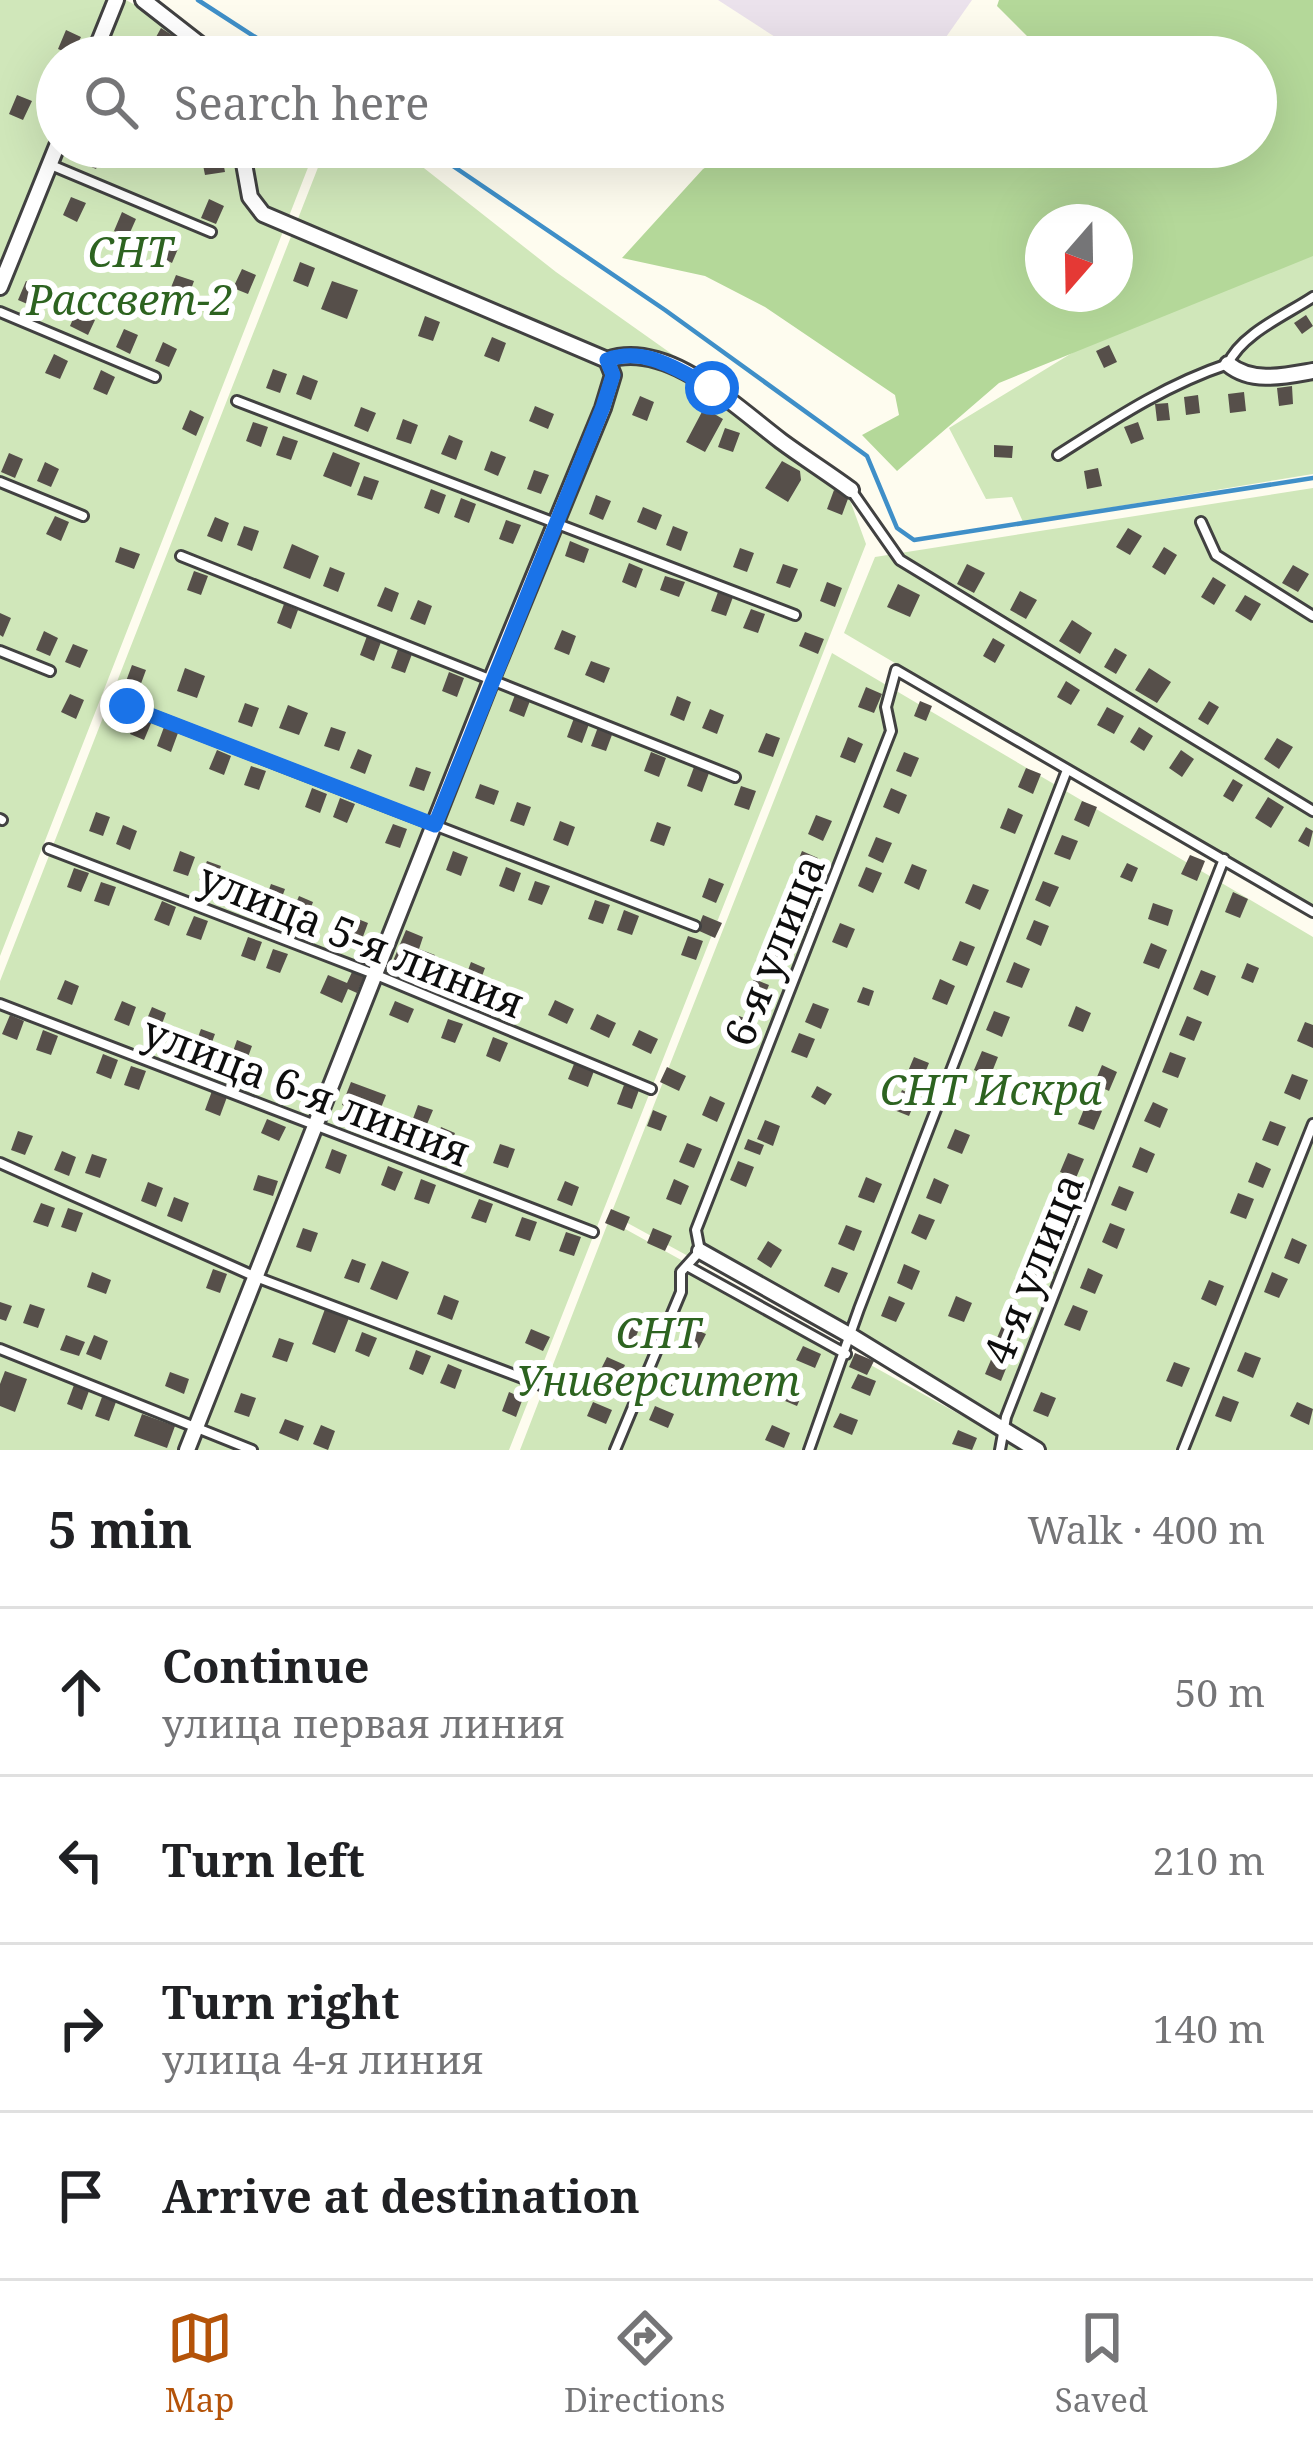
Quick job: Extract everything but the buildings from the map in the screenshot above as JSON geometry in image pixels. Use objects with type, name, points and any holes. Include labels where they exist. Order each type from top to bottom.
[{"type":"street","points":[[101,36],[116,0]]},
{"type":"street","points":[[143,0],[189,36]]},
{"type":"street","points":[[0,287],[48,168]]},
{"type":"street","points":[[245,168],[250,197],[263,214],[281,224],[607,360],[625,353],[661,360],[712,388],[851,490]]},
{"type":"street","points":[[187,1450],[557,524],[613,375],[607,360]]},
{"type":"street","points":[[1228,364],[1247,375],[1276,377],[1313,371]]},
{"type":"street","points":[[700,1251],[851,1336],[1003,1444],[1037,1450]]},
{"type":"lane","points":[[59,168],[211,232]]},
{"type":"lane","points":[[1058,455],[1137,404],[1228,364],[1232,354],[1257,333],[1313,297]]},
{"type":"lane","points":[[0,312],[155,377]]},
{"type":"lane","points":[[237,401],[795,615]]},
{"type":"lane","points":[[0,482],[83,516]]},
{"type":"lane","points":[[851,490],[900,560],[1313,811]]},
{"type":"lane","points":[[1201,522],[1216,555],[1313,616]]},
{"type":"lane","points":[[181,556],[735,777]]},
{"type":"lane","points":[[0,651],[50,671]]},
{"type":"lane","name":"6-я улица","points":[[700,1251],[696,1230],[891,731],[886,707],[896,670],[1067,770]]},
{"type":"lane","points":[[127,706],[695,926]]},
{"type":"lane","points":[[809,1450],[1067,770],[1313,912]]},
{"type":"lane","name":"улица 5-я линия","points":[[49,849],[374,974],[651,1089]]},
{"type":"lane","name":"4-я улица","points":[[1003,1444],[1224,860]]},
{"type":"lane","name":"улица 6-я линия","points":[[0,1004],[593,1232]]},
{"type":"lane","points":[[1183,1450],[1313,1124]]},
{"type":"lane","points":[[0,1163],[256,1276],[546,1387]]},
{"type":"lane","points":[[615,1450],[681,1292],[681,1273],[700,1251]]},
{"type":"lane","points":[[687,1266],[846,1354]]},
{"type":"lane","points":[[0,1349],[252,1450]]},
{"type":"shaded area","points":[[718,0],[972,0],[947,36],[774,36]]},
{"type":"green space","name":"СНТ Рассвет-2","points":[[0,0],[126,0],[191,36],[36,36],[36,168],[308,168],[0,956]]},
{"type":"green space","points":[[999,0],[1313,0],[1313,256],[999,383],[897,471],[862,435],[899,415],[895,395],[765,307],[705,276],[622,258],[705,168],[1277,168],[1277,36],[1027,36],[997,6]]},
{"type":"green space","points":[[318,168],[424,168],[556,272],[840,473],[866,544],[509,1450],[0,1450],[0,981]]},
{"type":"green space","points":[[1313,255],[1313,474],[1023,522],[1012,497],[986,499],[949,428],[1108,331]]},
{"type":"green space","points":[[1313,488],[1313,909],[844,633],[875,557]]},
{"type":"green space","name":"СНТ Искра","points":[[832,653],[1313,937],[1313,1450],[1044,1450],[611,1214]]},
{"type":"green space","name":"СНТ Университет","points":[[609,1220],[1024,1450],[520,1450]]},
{"type":"waterway","points":[[198,0],[254,36]]},
{"type":"waterway","points":[[456,168],[665,310],[867,456],[897,528],[914,540],[1313,478]]},
{"type":"route","points":[[127,706],[435,825],[603,407],[613,375],[607,360],[625,353],[661,360],[712,388]]}]
